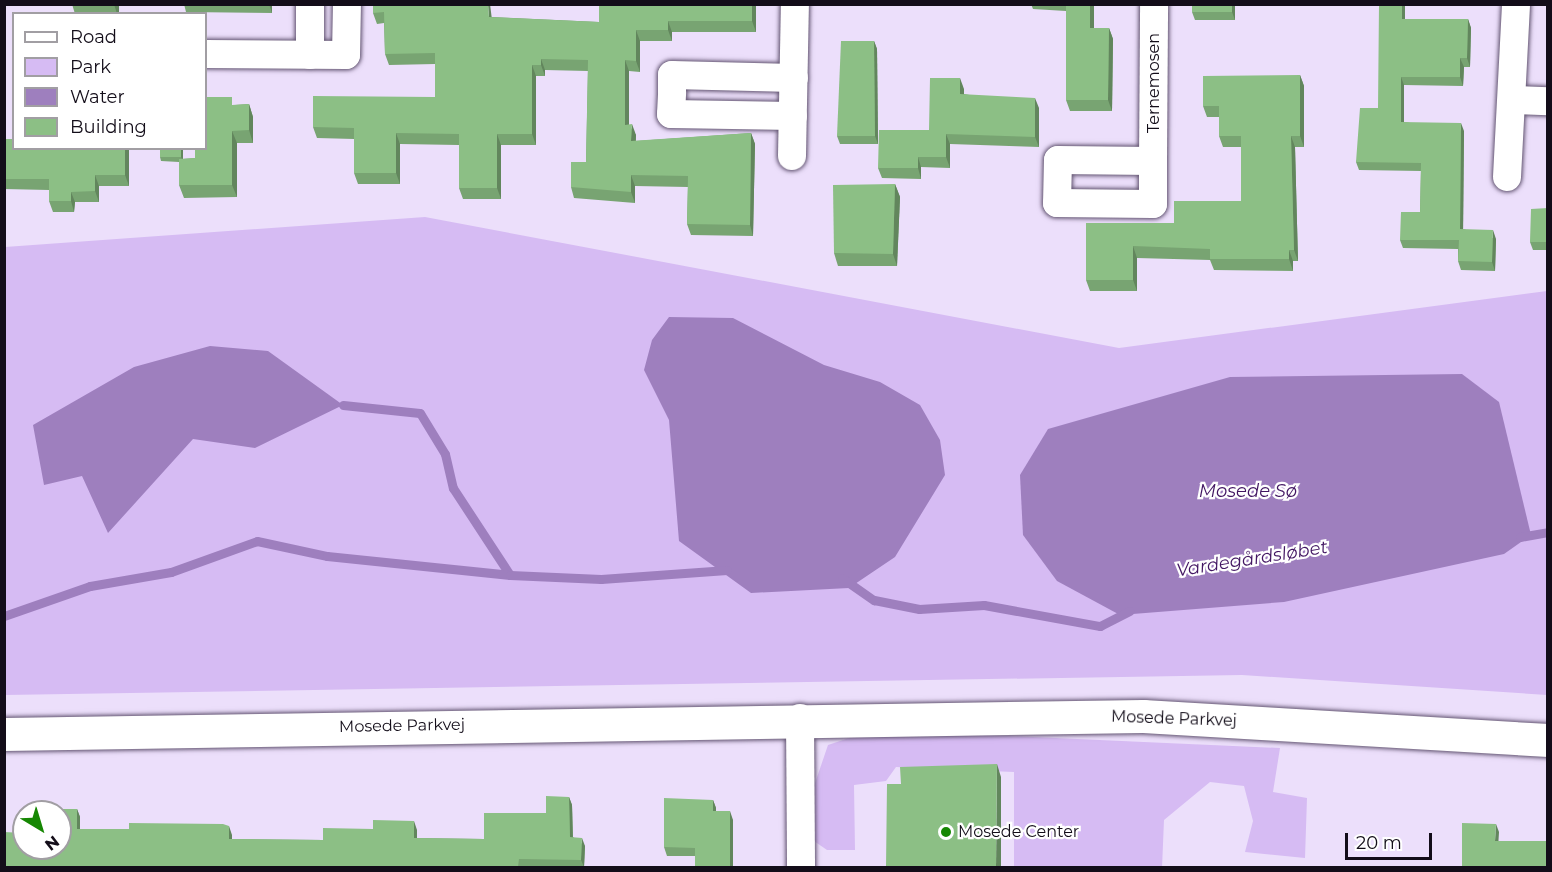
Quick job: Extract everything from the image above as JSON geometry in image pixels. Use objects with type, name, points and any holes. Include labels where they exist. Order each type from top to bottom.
[{"type":"street","points":[[310,4],[310,55]]},
{"type":"street","points":[[207,54],[346,55],[347,4]]},
{"type":"street","points":[[792,156],[795,4]]},
{"type":"street","name":"Ternemosen","points":[[1153,161],[1154,4]]},
{"type":"street","points":[[1507,177],[1506,119],[1515,100],[1516,4]]},
{"type":"street","points":[[793,116],[671,114],[672,75],[794,78]]},
{"type":"street","points":[[1515,100],[1548,101]]},
{"type":"street","name":"Mosede Parkvej","points":[[4,734],[800,718],[1143,716],[1548,740]]},
{"type":"street","points":[[800,718],[801,867]]},
{"type":"green space","points":[[425,217],[1119,348],[1547,291],[1547,695],[1242,675],[5,695],[5,247]]},
{"type":"green space","points":[[873,730],[1280,748],[1273,792],[1307,798],[1305,858],[1245,852],[1253,821],[1244,786],[1210,782],[1164,820],[1162,868],[1014,867],[1014,772],[896,767],[886,781],[854,785],[855,850],[827,850],[814,841],[812,792],[828,745]]},
{"type":"water","points":[[669,317],[733,318],[824,365],[880,382],[920,405],[940,440],[945,475],[895,557],[849,588],[751,593],[679,541],[669,420],[644,370],[652,340]]},
{"type":"water","points":[[210,346],[268,351],[343,405],[255,448],[193,439],[108,533],[82,476],[44,485],[33,425],[134,367]]},
{"type":"water","name":"Mosede Sø","points":[[1462,374],[1499,402],[1531,535],[1504,554],[1284,602],[1120,615],[1057,581],[1023,535],[1020,475],[1048,429],[1230,377]]},
{"type":"building","points":[[72,4],[114,4],[114,6]]},
{"type":"building","points":[[373,4],[488,4],[489,17],[599,22],[599,6],[752,4],[752,21],[668,21],[668,30],[636,30],[636,61],[625,60],[625,125],[632,124],[631,141],[751,133],[750,225],[687,224],[688,176],[631,175],[631,192],[571,187],[571,162],[586,162],[588,60],[541,59],[541,65],[532,65],[532,134],[497,134],[497,188],[459,188],[459,134],[396,133],[396,173],[354,173],[354,128],[313,127],[313,96],[435,97],[435,53],[385,54],[384,12],[373,13]]},
{"type":"building","points":[[1066,4],[1090,4],[1090,28],[1109,28],[1108,100],[1066,100]]},
{"type":"building","points":[[1192,4],[1232,4],[1232,12],[1192,12]]},
{"type":"building","points":[[1379,4],[1402,4],[1402,19],[1468,19],[1467,58],[1460,58],[1460,77],[1401,77],[1401,122],[1461,123],[1460,229],[1493,230],[1492,262],[1458,261],[1459,240],[1400,240],[1401,212],[1420,212],[1421,163],[1356,162],[1360,108],[1378,108]]},
{"type":"building","points":[[841,41],[874,41],[875,136],[837,136]]},
{"type":"building","points":[[1300,75],[1300,136],[1291,136],[1294,250],[1289,250],[1289,259],[1210,259],[1210,249],[1133,246],[1133,280],[1086,280],[1086,223],[1174,223],[1174,201],[1241,201],[1241,136],[1219,136],[1219,106],[1203,106],[1203,76]]},
{"type":"building","points":[[930,78],[960,78],[960,94],[1035,98],[1035,137],[946,134],[946,157],[918,157],[918,168],[878,168],[879,130],[929,130]]},
{"type":"building","points":[[207,97],[232,97],[232,105],[249,104],[249,130],[232,131],[232,185],[179,185],[179,159],[195,158],[195,150],[207,150]]},
{"type":"building","points":[[4,139],[12,139],[12,150],[125,150],[125,175],[95,175],[95,191],[71,192],[71,201],[49,201],[49,179],[4,179]]},
{"type":"building","points":[[160,150],[181,150],[181,157],[160,157]]},
{"type":"building","points":[[895,184],[893,254],[834,253],[833,185]]},
{"type":"building","points":[[1548,208],[1548,242],[1530,242],[1531,209]]},
{"type":"building","name":"Mosede Center","points":[[997,764],[996,867],[886,867],[887,784],[901,784],[900,767]]},
{"type":"building","points":[[546,796],[569,797],[570,837],[582,838],[581,860],[519,859],[518,867],[4,867],[4,832],[12,832],[12,860],[72,860],[72,809],[77,809],[77,829],[129,829],[129,823],[223,824],[229,826],[229,839],[323,840],[323,828],[373,829],[373,820],[414,821],[414,838],[484,839],[484,813],[546,813]]},
{"type":"building","points":[[664,798],[713,800],[713,811],[730,811],[730,867],[695,867],[695,848],[664,847]]},
{"type":"building","points":[[1462,823],[1496,824],[1495,841],[1548,841],[1548,867],[1462,867]]},
{"type":"waterway","points":[[343,405],[420,413],[445,454],[453,488],[510,575]]},
{"type":"waterway","name":"Vardegårdsløbet","points":[[1520,537],[1548,532]]},
{"type":"waterway","points":[[4,616],[90,586],[171,572],[257,541],[327,556],[510,575],[601,579],[727,570]]},
{"type":"waterway","name":"Vardegårdsløbet","points":[[842,578],[874,600],[919,609],[984,605],[1100,626],[1129,611]]},
{"type":"place","name":"Mosede Center","points":[[946,832]]}]
